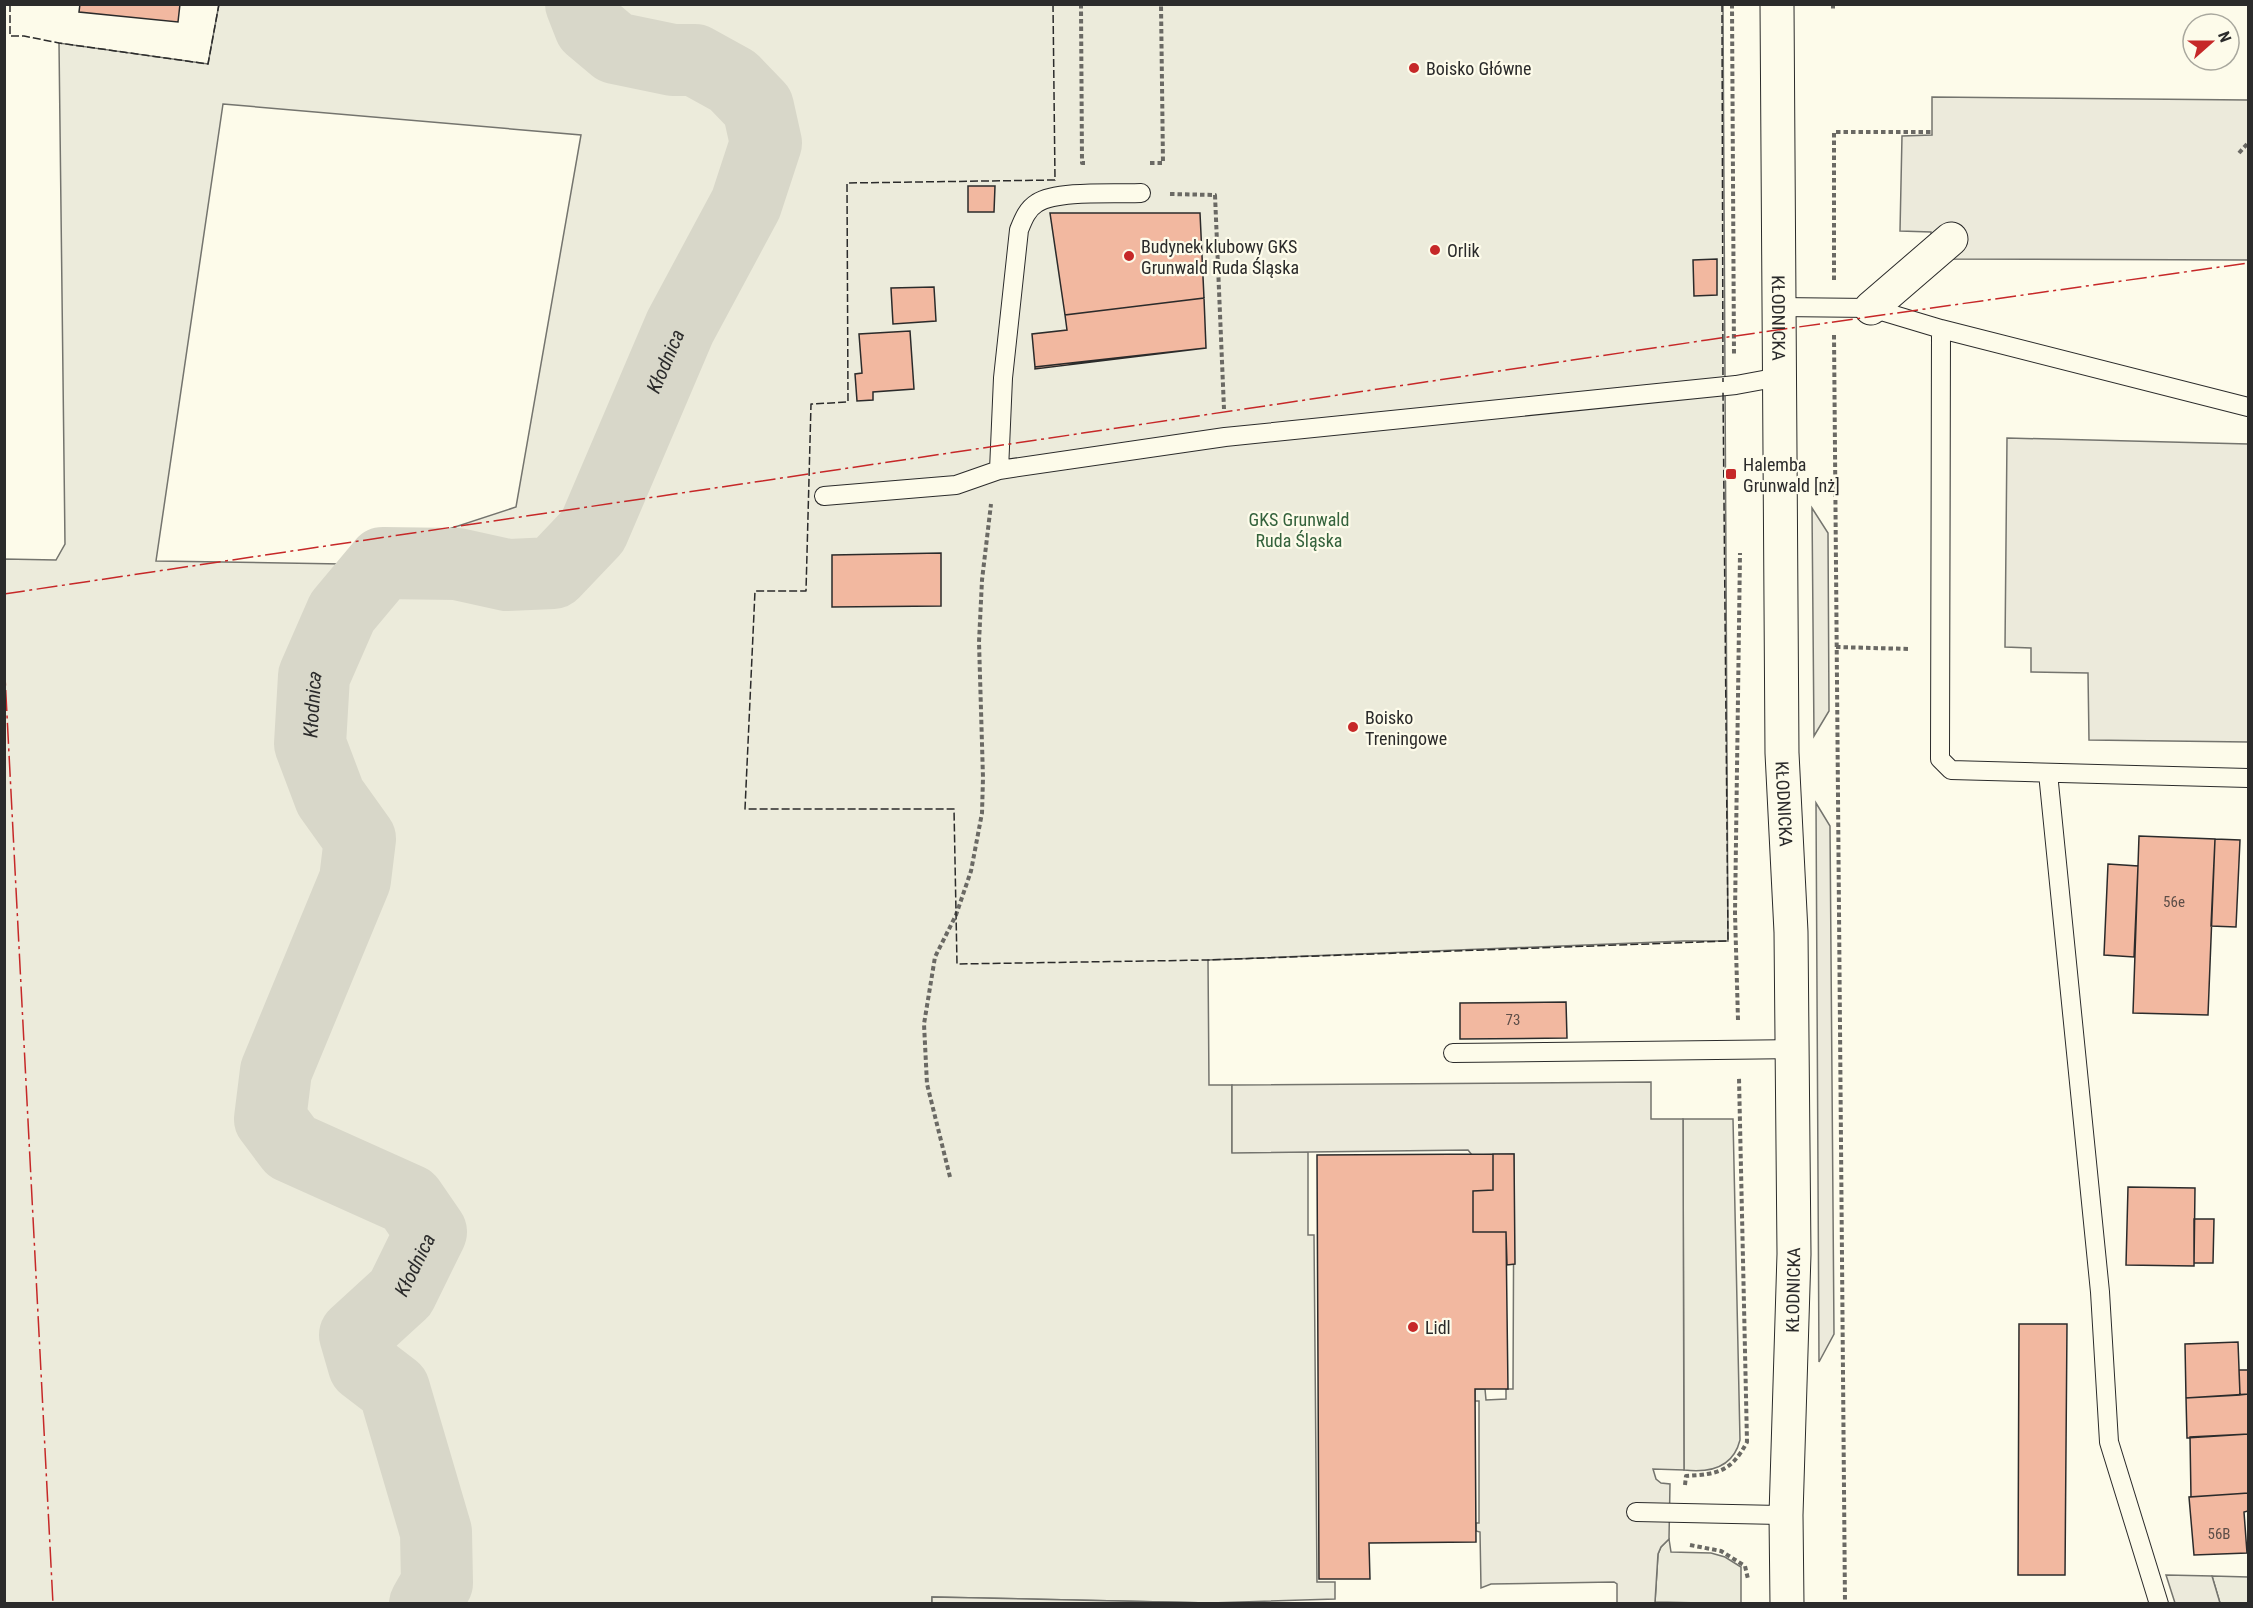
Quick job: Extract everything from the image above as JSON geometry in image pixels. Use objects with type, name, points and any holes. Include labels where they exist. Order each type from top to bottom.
[{"type":"street","name":"KŁODNICKA","points":[[1777,4],[1782,753],[1791,932],[1794,1254],[1786,1515],[1787,1604]]},
{"type":"street","points":[[1871,308],[1951,239]]},
{"type":"lane","points":[[999,470],[1003,378],[1019,230],[1024,218],[1038,202],[1055,196],[1141,193]]},
{"type":"lane","points":[[1778,307],[1871,308],[1941,329],[2248,407]]},
{"type":"lane","points":[[1941,329],[1940,759],[1950,770],[2248,778]]},
{"type":"lane","points":[[824,496],[956,484],[999,470],[1225,437],[1736,385],[1779,377]]},
{"type":"lane","points":[[2048,773],[2100,1292],[2109,1442],[2159,1604]]},
{"type":"lane","points":[[1453,1053],[1792,1049]]},
{"type":"lane","points":[[1636,1512],[1786,1515]]},
{"type":"path","points":[[1081,4],[1082,162]]},
{"type":"path","points":[[1161,4],[1163,163],[1140,163],[1141,193],[1215,195],[1225,437]]},
{"type":"path","points":[[1732,4],[1733,351],[1736,385]]},
{"type":"path","points":[[1833,4],[1833,11]]},
{"type":"path","points":[[1845,1604],[1836,647],[1834,132],[1932,132]]},
{"type":"path","points":[[2240,153],[2248,143]]},
{"type":"path","points":[[950,1177],[927,1084],[924,1024],[935,957],[957,915],[971,871],[981,813],[983,778],[978,642],[989,510],[999,470]]},
{"type":"path","points":[[1740,553],[1735,902],[1748,1442],[1738,1459],[1724,1469],[1708,1474],[1686,1476],[1684,1513],[1686,1545],[1721,1551],[1745,1566],[1749,1584]]},
{"type":"path","points":[[1836,647],[1940,650]]},
{"type":"green space","name":"GKS Grunwald Ruda Śląska","points":[[219,4],[1723,5],[1728,941],[1208,960],[1209,1085],[1232,1085],[1232,1152],[1308,1152],[1308,1235],[1314,1235],[1317,1582],[1335,1582],[1335,1599],[1210,1603],[932,1597],[932,1604],[5,1604],[4,559],[56,560],[65,544],[59,43],[208,64]],"holes":[[[223,104],[581,135],[516,507],[403,544],[369,549],[342,564],[156,561]]]},
{"type":"green space","points":[[1683,1119],[1733,1119],[1740,1440],[1737,1449],[1726,1463],[1702,1471],[1684,1470]]},
{"type":"green space","points":[[1669,1539],[1671,1552],[1711,1553],[1725,1557],[1741,1567],[1741,1603],[1655,1603],[1658,1554]]},
{"type":"green space","points":[[2212,1576],[2248,1577],[2248,1603],[2220,1603]]},
{"type":"shaded area","points":[[1932,97],[2248,100],[2248,260],[1932,259],[1931,232],[1900,231],[1902,136],[1932,135]]},
{"type":"shaded area","points":[[2007,438],[2248,444],[2248,742],[2089,740],[2088,673],[2031,672],[2031,648],[2005,647]]},
{"type":"shaded area","points":[[1812,508],[1828,533],[1829,711],[1814,736]]},
{"type":"shaded area","points":[[1816,803],[1830,826],[1834,1334],[1819,1362]]},
{"type":"shaded area","points":[[1651,1082],[1651,1119],[1683,1119],[1684,1470],[1653,1469],[1656,1479],[1661,1483],[1670,1484],[1669,1539],[1658,1554],[1655,1602],[1703,1603],[1617,1603],[1617,1584],[1614,1582],[1491,1584],[1481,1588],[1480,1532],[1476,1531],[1476,1523],[1479,1523],[1479,1401],[1475,1401],[1475,1389],[1485,1389],[1486,1400],[1506,1399],[1506,1389],[1513,1389],[1514,1154],[1472,1155],[1468,1150],[1232,1153],[1232,1085]]},
{"type":"shaded area","points":[[2166,1575],[2212,1576],[2220,1603],[2175,1603]]},
{"type":"shaded area","points":[[932,1597],[1210,1603],[932,1604]]},
{"type":"building","points":[[80,4],[180,4],[178,22],[79,12]]},
{"type":"building","points":[[968,186],[995,186],[994,212],[968,212]]},
{"type":"building","name":"Budynek klubowy GKS Grunwald Ruda Śląska","points":[[1050,213],[1200,213],[1204,298],[1065,315]]},
{"type":"building","points":[[1717,259],[1717,295],[1694,296],[1693,260]]},
{"type":"building","points":[[934,287],[936,321],[893,324],[891,288]]},
{"type":"building","points":[[1204,298],[1206,348],[1035,367],[1032,334],[1067,330],[1065,315]]},
{"type":"building","points":[[910,331],[914,389],[873,392],[873,400],[857,401],[855,374],[862,373],[859,334]]},
{"type":"building","points":[[1206,348],[1035,369],[1035,367]]},
{"type":"building","points":[[941,553],[941,606],[832,607],[832,555]]},
{"type":"building","points":[[2139,836],[2215,839],[2208,1015],[2133,1013]]},
{"type":"building","points":[[2215,839],[2240,840],[2236,927],[2211,926]]},
{"type":"building","points":[[2108,864],[2138,866],[2134,957],[2104,955]]},
{"type":"building","points":[[1566,1002],[1567,1038],[1460,1039],[1460,1003]]},
{"type":"building","name":"Lidl","points":[[1493,1154],[1493,1190],[1473,1191],[1473,1232],[1506,1232],[1508,1389],[1475,1389],[1476,1542],[1369,1543],[1370,1579],[1319,1579],[1317,1155]]},
{"type":"building","points":[[1493,1154],[1514,1154],[1515,1264],[1507,1265],[1506,1232],[1473,1232],[1473,1191],[1493,1190]]},
{"type":"building","points":[[2128,1187],[2195,1188],[2194,1266],[2126,1265]]},
{"type":"building","points":[[2194,1219],[2214,1219],[2213,1263],[2194,1263]]},
{"type":"building","points":[[2019,1324],[2067,1324],[2065,1575],[2018,1575]]},
{"type":"building","points":[[2238,1342],[2240,1395],[2186,1398],[2185,1344]]},
{"type":"building","points":[[2239,1370],[2248,1370],[2248,1394],[2240,1395]]},
{"type":"building","points":[[2248,1394],[2248,1434],[2187,1438],[2186,1398]]},
{"type":"building","points":[[2248,1434],[2248,1493],[2191,1497],[2190,1437]]},
{"type":"building","points":[[2248,1493],[2248,1511],[2244,1512],[2247,1553],[2194,1555],[2189,1497]]},
{"type":"waterway","name":"Kłodnica","points":[[425,1604],[437,1583],[436,1532],[394,1389],[364,1366],[355,1335],[401,1293],[431,1232],[409,1200],[291,1147],[270,1119],[276,1071],[355,880],[360,839],[330,797],[310,744],[314,676],[342,612],[383,563],[457,564],[507,575],[553,573],[593,531],[680,327],[746,204],[766,143],[758,107],[733,81],[695,60],[673,60],[615,48],[590,27],[581,4]]},
{"type":"fence","points":[[10,4],[10,36],[24,36],[208,64],[219,4]]},
{"type":"fence","points":[[1053,4],[1055,180],[847,183],[848,402],[811,404],[806,591],[755,591],[745,809],[954,809],[957,964],[1208,960],[1728,941],[1723,391]]},
{"type":"fence","points":[[1722,4],[1723,382]]},
{"type":"power","points":[[4,594],[1707,340],[2248,263]]},
{"type":"power","points":[[4,657],[53,1604]]},
{"type":"place","name":"Boisko Główne","points":[[1414,68]]},
{"type":"place","name":"Orlik","points":[[1435,250]]},
{"type":"place","name":"Budynek klubowy GKS Grunwald Ruda Śląska","points":[[1129,256]]},
{"type":"place","name":"Halemba Grunwald [nż]","points":[[1731,474]]},
{"type":"place","name":"Boisko Treningowe","points":[[1353,727]]},
{"type":"place","name":"Lidl","points":[[1413,1327]]}]
